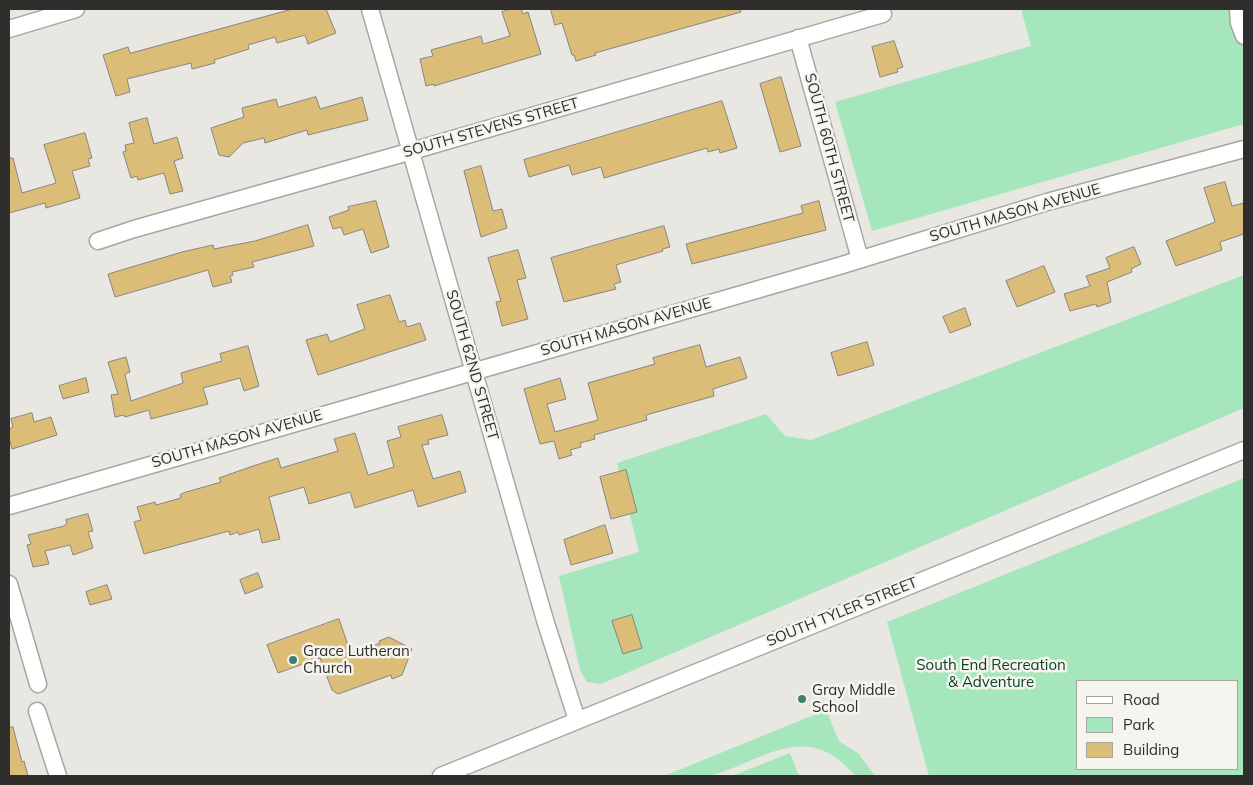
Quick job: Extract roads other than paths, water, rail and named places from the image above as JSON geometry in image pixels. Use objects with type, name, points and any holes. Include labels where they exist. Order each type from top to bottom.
[{"type":"street","points":[[9,28],[76,9]]},
{"type":"street","name":"SOUTH 62ND STREET","points":[[370,9],[543,612],[577,720]]},
{"type":"street","points":[[1238,9],[1239,23],[1244,36]]},
{"type":"street","name":"SOUTH STEVENS STREET","points":[[98,241],[134,229],[412,151],[883,14]]},
{"type":"street","name":"SOUTH 60TH STREET","points":[[798,38],[860,259]]},
{"type":"street","name":"SOUTH MASON AVENUE","points":[[9,506],[860,259],[1052,200],[1244,149]]},
{"type":"street","name":"SOUTH TYLER STREET","points":[[441,776],[1244,450]]},
{"type":"street","points":[[9,584],[38,684]]},
{"type":"street","points":[[37,711],[58,776]]},
{"type":"place","name":"Grace Lutheran Church","points":[[293,660]]},
{"type":"place","name":"Gray Middle School","points":[[802,699]]},
{"type":"park label","name":"South End Recreation & Adventure","points":[[991,674]]}]
